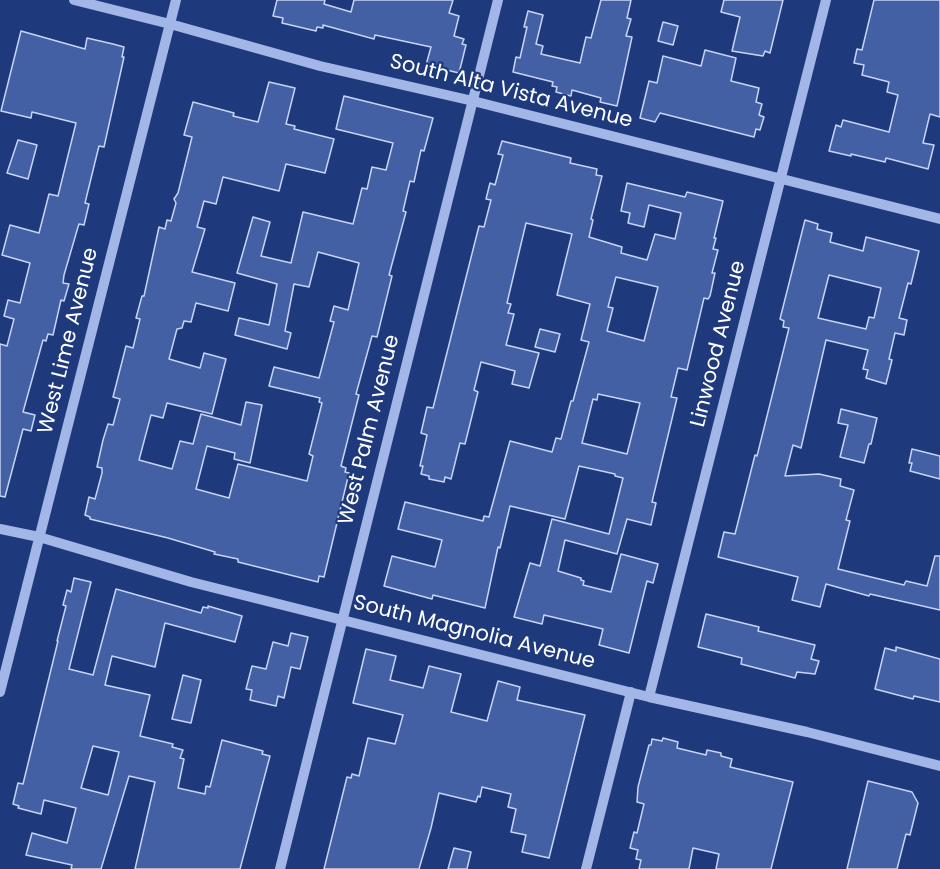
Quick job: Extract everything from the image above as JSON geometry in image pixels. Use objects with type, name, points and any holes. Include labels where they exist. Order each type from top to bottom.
[{"type":"street","name":"South Alta Vista Avenue","points":[[74,0],[321,66],[473,101],[940,219]]},
{"type":"street","name":"West Lime Avenue","points":[[0,692],[176,0]]},
{"type":"street","name":"West Palm Avenue","points":[[280,869],[498,0]]},
{"type":"street","name":"Linwood Avenue","points":[[649,697],[826,0]]},
{"type":"street","name":"South Magnolia Avenue","points":[[0,529],[39,537],[191,582],[649,697],[807,732],[940,766]]},
{"type":"street","points":[[586,869],[631,692]]},
{"type":"building","points":[[277,0],[325,0],[324,4],[351,12],[354,0],[453,0],[449,13],[459,16],[454,36],[464,39],[462,44],[466,45],[459,73],[426,65],[431,47],[375,35],[374,39],[323,25],[323,28],[317,27],[316,31],[282,23],[283,18],[273,16]]},
{"type":"building","points":[[601,0],[631,0],[627,18],[631,19],[626,36],[632,37],[617,106],[600,102],[601,98],[572,90],[571,96],[556,92],[557,87],[552,86],[553,82],[513,72],[516,57],[520,58],[528,11],[543,15],[536,44],[543,46],[541,54],[580,63],[586,37],[591,38]]},
{"type":"building","points":[[724,0],[783,0],[770,53],[765,51],[763,56],[732,51],[740,17],[721,12]]},
{"type":"building","points":[[874,0],[940,0],[940,117],[930,114],[923,143],[934,145],[928,169],[886,158],[885,162],[829,151],[836,125],[841,127],[843,120],[889,132],[898,95],[887,92],[889,82],[862,75],[864,65],[854,63],[857,49],[862,50]]},
{"type":"building","points":[[663,22],[678,26],[673,45],[658,41]]},
{"type":"building","points":[[21,31],[85,49],[87,38],[113,44],[124,47],[122,57],[124,57],[104,147],[99,146],[85,203],[89,204],[84,225],[79,224],[64,275],[63,283],[69,284],[64,301],[61,300],[53,335],[48,334],[46,341],[43,340],[23,412],[35,415],[31,431],[23,429],[5,497],[0,496],[0,344],[7,346],[14,319],[4,316],[8,300],[20,303],[30,263],[2,255],[10,225],[39,233],[49,194],[58,196],[76,123],[32,112],[31,118],[1,111]]},
{"type":"building","points":[[705,50],[736,58],[731,81],[759,88],[756,102],[762,104],[759,115],[764,117],[760,130],[756,129],[754,137],[660,113],[655,122],[640,118],[649,81],[657,83],[663,56],[701,66]]},
{"type":"building","points":[[269,82],[295,88],[286,124],[295,126],[294,129],[334,139],[325,173],[286,164],[279,191],[223,177],[216,204],[204,201],[197,227],[205,229],[192,272],[235,283],[228,311],[196,303],[191,322],[184,321],[182,328],[177,329],[169,359],[200,368],[204,353],[226,359],[212,414],[167,403],[163,418],[151,415],[139,460],[172,469],[180,441],[193,444],[201,414],[241,425],[246,402],[262,405],[250,463],[234,459],[235,453],[207,446],[196,489],[229,498],[238,464],[307,481],[313,456],[309,454],[322,403],[319,402],[320,398],[269,386],[274,367],[319,378],[334,322],[330,321],[334,306],[348,310],[359,263],[318,252],[309,287],[294,284],[285,331],[291,333],[287,349],[235,335],[239,318],[269,325],[277,284],[237,273],[253,217],[270,222],[261,256],[291,263],[303,212],[353,224],[362,188],[367,189],[372,167],[386,170],[393,143],[336,129],[344,96],[433,118],[424,151],[421,150],[414,182],[410,181],[403,211],[406,212],[389,275],[392,276],[377,337],[372,336],[356,394],[359,395],[341,466],[346,468],[345,472],[349,473],[324,577],[319,576],[318,582],[238,562],[238,559],[214,554],[215,552],[168,538],[90,519],[85,515],[89,497],[95,499],[102,473],[102,468],[97,467],[103,440],[108,424],[113,425],[120,399],[113,397],[126,346],[133,348],[140,319],[136,318],[142,296],[144,296],[159,227],[165,229],[167,220],[171,221],[176,203],[174,199],[178,193],[192,137],[184,135],[193,102],[258,122]]},
{"type":"building","points":[[18,140],[37,145],[28,179],[7,173]]},
{"type":"building","points":[[502,141],[571,158],[570,163],[597,169],[596,175],[602,176],[589,237],[622,247],[621,253],[647,260],[655,234],[675,239],[681,213],[649,205],[644,227],[628,223],[630,213],[621,211],[627,183],[685,197],[687,192],[723,201],[714,238],[716,238],[713,249],[718,250],[712,273],[715,273],[710,296],[708,299],[704,298],[687,370],[678,368],[671,397],[677,398],[652,502],[656,503],[651,525],[627,519],[617,554],[565,540],[558,571],[581,578],[584,581],[583,585],[611,592],[621,554],[658,564],[653,583],[647,581],[629,653],[599,645],[603,629],[544,615],[542,624],[514,617],[530,563],[540,566],[552,519],[609,534],[623,478],[615,474],[579,466],[565,519],[510,506],[500,548],[498,547],[485,608],[433,595],[432,599],[384,586],[392,556],[435,567],[442,540],[398,529],[405,502],[483,521],[484,516],[489,517],[510,441],[552,452],[556,438],[561,439],[589,342],[581,340],[590,304],[557,295],[572,234],[526,223],[507,303],[511,304],[508,313],[514,314],[506,345],[539,353],[529,388],[512,384],[515,371],[481,362],[474,390],[478,392],[465,444],[460,443],[451,479],[445,477],[444,482],[429,479],[429,476],[421,474],[423,466],[420,466],[427,435],[421,433],[427,407],[433,408],[479,226],[484,227],[491,200],[486,199],[490,183],[495,185],[503,155],[498,154]],"holes":[[[616,277],[658,287],[644,341],[607,331],[613,308],[608,307]],[[598,394],[640,403],[627,454],[582,443],[593,399],[597,400]]]},
{"type":"building","points":[[805,220],[818,224],[817,229],[832,233],[830,242],[863,251],[866,237],[919,251],[899,318],[907,320],[904,335],[895,333],[886,384],[866,378],[868,370],[863,369],[868,350],[826,340],[801,448],[793,445],[785,476],[819,474],[841,479],[840,486],[854,490],[846,520],[850,521],[838,569],[904,585],[906,581],[927,586],[935,556],[940,556],[940,610],[870,594],[869,596],[826,584],[820,607],[792,600],[798,577],[718,557],[724,532],[735,534],[755,455],[757,456],[789,328],[783,327],[784,321],[780,319]],"holes":[[[829,275],[881,288],[874,318],[869,317],[866,329],[818,318]]]},
{"type":"building","points":[[540,329],[560,334],[555,352],[535,347]]},
{"type":"building","points":[[841,409],[877,418],[864,463],[840,457],[848,425],[838,423]]},
{"type":"building","points":[[912,449],[940,456],[940,479],[910,471]]},
{"type":"building","points":[[74,578],[91,582],[69,669],[93,675],[116,589],[201,613],[203,607],[208,608],[208,606],[242,616],[235,642],[165,623],[155,667],[112,656],[105,685],[150,695],[140,736],[173,744],[172,747],[183,750],[180,758],[184,759],[178,788],[205,794],[206,786],[210,787],[222,740],[263,751],[262,754],[270,756],[240,869],[135,869],[155,782],[129,776],[101,869],[71,869],[72,865],[26,855],[32,833],[67,843],[76,808],[44,800],[41,814],[18,808],[19,806],[13,804],[18,783],[23,784],[66,606],[63,605],[67,590],[71,592]],"holes":[[[93,746],[119,752],[108,795],[81,788]]]},
{"type":"building","points":[[706,614],[759,627],[758,631],[815,645],[811,659],[819,661],[815,674],[797,672],[795,678],[741,664],[742,658],[698,647]]},
{"type":"building","points":[[291,633],[308,637],[300,669],[291,667],[284,698],[278,696],[276,706],[250,700],[252,690],[246,689],[252,666],[266,669],[273,642],[288,646]]},
{"type":"building","points":[[896,647],[940,659],[940,702],[914,696],[913,699],[875,689],[885,648],[896,651]]},
{"type":"building","points":[[366,649],[396,656],[390,680],[423,688],[429,666],[461,674],[451,712],[487,721],[498,681],[520,687],[517,700],[585,715],[549,858],[522,852],[526,835],[511,832],[516,809],[508,807],[511,794],[482,787],[480,797],[478,796],[476,802],[439,793],[419,869],[324,869],[347,777],[351,778],[352,774],[359,776],[368,738],[395,744],[403,715],[353,703]]},
{"type":"building","points":[[183,675],[201,680],[191,723],[172,719]]},
{"type":"building","points":[[663,738],[678,742],[677,748],[706,755],[707,750],[721,753],[721,756],[732,759],[730,767],[793,782],[771,869],[716,869],[719,854],[693,848],[689,869],[639,869],[641,860],[636,859],[638,850],[630,848],[634,832],[637,833],[644,804],[637,802],[638,787],[652,739],[662,741]]},
{"type":"building","points":[[868,781],[912,792],[918,803],[910,835],[906,834],[897,869],[847,869]]},
{"type":"building","points":[[454,848],[471,852],[467,869],[448,869]]}]
